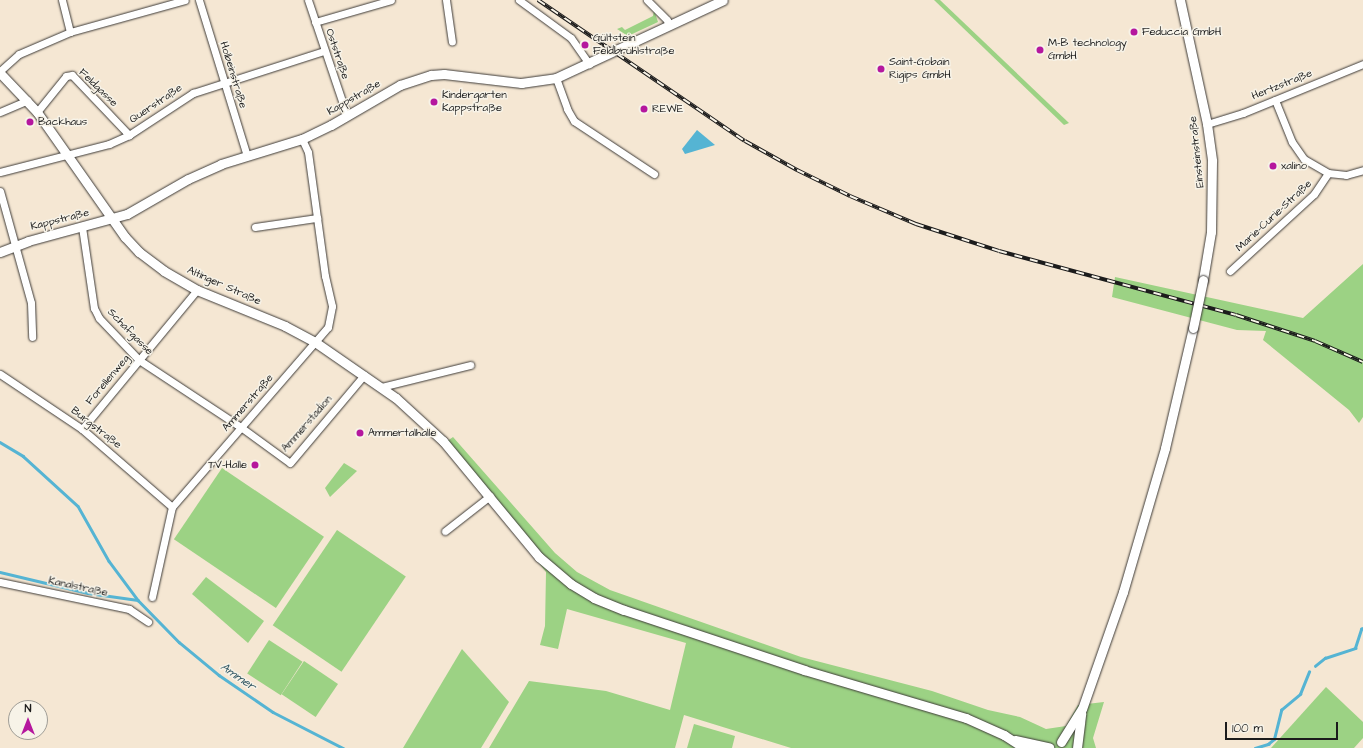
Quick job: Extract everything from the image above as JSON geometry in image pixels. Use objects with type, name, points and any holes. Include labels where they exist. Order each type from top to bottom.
[{"type":"street","points":[[62,0],[70,32]]},
{"type":"street","points":[[0,72],[19,54],[70,32],[185,0]]},
{"type":"street","name":"Holbeinstraße","points":[[199,0],[247,156]]},
{"type":"street","name":"Oststraße","points":[[308,0],[347,116]]},
{"type":"street","points":[[315,22],[391,0]]},
{"type":"street","points":[[446,0],[452,42]]},
{"type":"street","points":[[519,0],[571,38],[589,64]]},
{"type":"street","points":[[647,0],[667,20],[669,26]]},
{"type":"street","name":"Kappstraße","points":[[0,252],[15,245],[113,220],[188,179],[247,156],[302,139],[347,116],[400,85],[431,75],[461,75],[521,83],[556,78],[724,0]]},
{"type":"street","name":"Einsteinstraße","points":[[1082,709],[1143,525],[1178,399],[1204,280],[1211,239],[1213,194],[1208,124],[1180,0]]},
{"type":"street","name":"Querstraße","points":[[0,172],[109,144],[130,135],[193,93],[223,82],[324,51]]},
{"type":"street","name":"Hertzstraße","points":[[1208,124],[1275,100],[1363,64]]},
{"type":"street","name":"Altinger Straße","points":[[0,72],[38,112],[113,220],[139,252],[164,271],[197,290],[285,326],[315,342],[381,387],[411,410],[443,441],[549,567],[594,598],[804,670],[944,710],[1014,740]]},
{"type":"street","name":"Feldgasse","points":[[38,112],[66,76],[72,75],[130,135]]},
{"type":"street","points":[[556,78],[566,109],[579,126],[654,174]]},
{"type":"street","points":[[0,112],[28,100]]},
{"type":"street","name":"Marie-Curie-Straße","points":[[1275,100],[1297,152],[1311,165],[1328,173],[1346,175],[1363,170]]},
{"type":"street","name":"Ammerstraße","points":[[152,597],[172,507],[242,428],[328,326],[332,306],[317,218],[308,152],[302,139]]},
{"type":"street","name":"Marie-Curie-Straße","points":[[1230,271],[1314,194],[1328,173]]},
{"type":"street","points":[[0,191],[31,303],[32,337]]},
{"type":"street","points":[[255,227],[317,218]]},
{"type":"street","name":"Schafgasse","points":[[82,227],[94,308],[99,318],[139,360],[242,428]]},
{"type":"street","name":"Forellenweg","points":[[82,429],[197,290]]},
{"type":"street","points":[[381,387],[470,365]]},
{"type":"street","name":"Burgstraße","points":[[0,374],[82,429],[172,507]]},
{"type":"street","name":"Ammerstadion","points":[[242,428],[290,462],[364,375]]},
{"type":"street","points":[[444,531],[490,496]]},
{"type":"street","name":"Kanalstraße","points":[[0,582],[129,609],[148,622]]},
{"type":"street","points":[[1014,740],[1049,748],[1060,742],[1082,709]]},
{"type":"street","points":[[1060,742],[1076,748],[1082,709]]},
{"type":"street","points":[[1014,740],[1024,748]]},
{"type":"green space","points":[[934,0],[940,0],[1069,123],[1064,125]]},
{"type":"green space","points":[[654,10],[658,22],[628,36],[617,29],[622,27],[625,30],[653,16]]},
{"type":"green space","points":[[1363,264],[1363,417],[1359,423],[1349,410],[1263,340],[1266,331],[1237,330],[1112,297],[1115,277],[1303,318]]},
{"type":"green space","points":[[453,437],[555,553],[577,572],[610,590],[801,657],[932,691],[988,710],[1020,717],[1046,729],[1066,726],[1078,705],[1104,702],[1093,738],[1096,748],[791,748],[684,715],[675,748],[489,748],[529,681],[606,691],[670,710],[686,643],[567,609],[558,649],[540,645],[545,626],[546,572],[443,444]]},
{"type":"green space","points":[[344,463],[357,471],[330,497],[325,488]]},
{"type":"green space","points":[[222,468],[324,537],[276,608],[174,539]]},
{"type":"green space","points":[[337,530],[406,576],[342,672],[273,625]]},
{"type":"green space","points":[[206,577],[264,621],[248,643],[192,594]]},
{"type":"green space","points":[[269,640],[303,662],[281,695],[247,674]]},
{"type":"green space","points":[[462,649],[509,702],[481,748],[403,748]]},
{"type":"green space","points":[[304,661],[338,684],[316,717],[282,694]]},
{"type":"green space","points":[[1326,687],[1363,722],[1363,738],[1354,748],[1271,748]]},
{"type":"green space","points":[[694,724],[735,736],[732,748],[687,748]]},
{"type":"water","points":[[697,130],[715,145],[685,154],[682,149]]},
{"type":"waterway","name":"Ammer","points":[[0,442],[23,456],[78,506],[109,561],[138,600],[179,642],[219,675],[273,712],[343,748]]},
{"type":"waterway","name":"Ammer","points":[[0,572],[88,593],[138,600]]},
{"type":"waterway","points":[[1315,666],[1325,658],[1355,648],[1361,629],[1363,628]]},
{"type":"waterway","points":[[1255,748],[1268,744],[1274,739],[1281,710],[1300,694],[1309,672]]},
{"type":"railway","points":[[538,0],[745,141],[797,170],[850,196],[916,224],[999,251],[1236,315],[1315,341],[1363,362]]},
{"type":"place","name":"Feduccia GmbH","points":[[1134,32]]},
{"type":"place","name":"Gültstein Feldbrühlstraße","points":[[585,45]]},
{"type":"place","name":"M-B technology GmbH","points":[[1040,50]]},
{"type":"place","name":"Saint-Gobain Rigips GmbH","points":[[881,69]]},
{"type":"place","name":"Kindergarten Kappstraße","points":[[434,102]]},
{"type":"place","name":"REWE","points":[[644,109]]},
{"type":"place","name":"Backhaus","points":[[30,122]]},
{"type":"place","name":"xalino","points":[[1273,166]]},
{"type":"place","name":"Ammertalhalle","points":[[360,433]]},
{"type":"place","name":"TV-Halle","points":[[255,465]]}]
